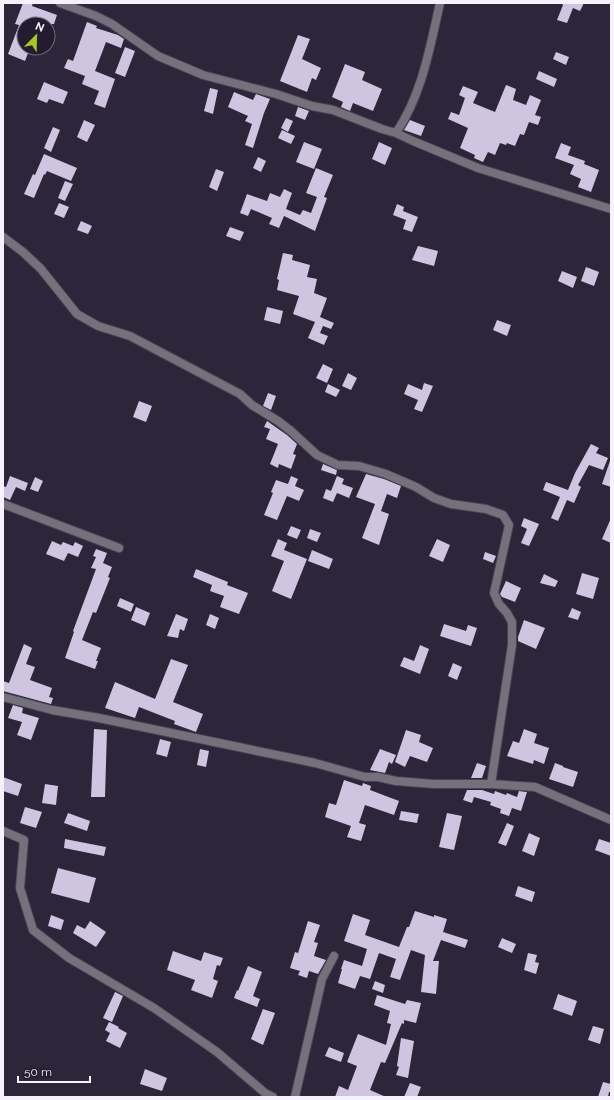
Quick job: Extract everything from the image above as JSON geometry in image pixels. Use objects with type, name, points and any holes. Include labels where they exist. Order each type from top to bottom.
[{"type":"street","points":[[60,3],[96,16],[112,24],[158,56],[203,75],[276,94],[312,106],[333,110],[396,133],[413,142],[478,168],[611,209]]},
{"type":"street","points":[[396,133],[417,90],[427,60],[440,3]]},
{"type":"street","points":[[3,237],[23,252],[41,269],[77,314],[98,326],[130,336],[240,394],[252,405],[291,431],[317,455],[338,465],[359,466],[386,474],[416,487],[434,498],[451,504],[486,509],[503,515],[509,525],[494,593],[499,604],[512,622],[512,645],[491,784]]},
{"type":"street","points":[[3,504],[118,548]]},
{"type":"street","points":[[3,697],[52,710],[99,718],[315,762],[365,778],[378,777],[396,781],[434,784],[491,784],[535,787],[611,820]]},
{"type":"street","points":[[3,832],[24,840],[20,888],[33,930],[69,958],[154,1008],[217,1052],[265,1093],[274,1097]]},
{"type":"street","points":[[295,1097],[322,979],[334,956]]},
{"type":"building","points":[[23,3],[33,3],[32,6],[57,15],[56,18],[56,16],[18,16]]},
{"type":"building","points":[[561,3],[584,3],[580,11],[573,8],[567,23],[557,20],[563,5]]},
{"type":"building","points":[[87,22],[97,26],[96,28],[118,35],[124,39],[121,48],[106,42],[95,71],[115,79],[105,108],[94,104],[99,91],[82,84],[85,76],[64,68],[68,59],[73,61]]},
{"type":"building","points":[[16,33],[16,56],[27,56],[25,61],[8,54]]},
{"type":"building","points":[[298,35],[310,39],[302,59],[321,68],[316,80],[312,78],[307,92],[280,81]]},
{"type":"building","points":[[125,47],[135,51],[125,77],[115,73]]},
{"type":"building","points":[[556,52],[569,57],[566,65],[553,59]]},
{"type":"building","points":[[345,64],[365,72],[362,80],[382,89],[373,111],[353,103],[350,111],[341,107],[343,102],[332,97]]},
{"type":"building","points":[[539,71],[557,79],[554,87],[536,79]]},
{"type":"building","points":[[44,82],[68,92],[63,104],[49,99],[47,103],[37,99]]},
{"type":"building","points":[[506,85],[516,89],[513,100],[526,105],[530,95],[541,100],[535,115],[541,117],[538,125],[529,122],[524,135],[520,134],[515,146],[507,143],[506,145],[500,143],[495,155],[488,152],[483,162],[474,158],[475,155],[460,148],[468,128],[448,119],[451,112],[459,115],[465,98],[459,95],[463,86],[478,92],[473,103],[495,112]]},
{"type":"building","points":[[210,88],[218,90],[213,114],[204,111]]},
{"type":"building","points":[[234,92],[253,100],[256,94],[270,99],[253,148],[245,145],[252,124],[245,121],[248,116],[228,107]]},
{"type":"building","points":[[298,107],[309,111],[305,120],[295,116]]},
{"type":"building","points":[[286,118],[293,121],[288,132],[281,128]]},
{"type":"building","points":[[84,120],[95,125],[87,142],[77,137]]},
{"type":"building","points":[[410,120],[425,126],[421,136],[404,130]]},
{"type":"building","points":[[53,127],[60,130],[51,152],[44,148]]},
{"type":"building","points":[[282,130],[295,136],[291,144],[278,138]]},
{"type":"building","points":[[304,142],[322,149],[314,169],[296,162]]},
{"type":"building","points":[[379,142],[392,148],[385,165],[372,159]]},
{"type":"building","points":[[561,143],[571,147],[568,155],[585,161],[584,164],[599,170],[591,192],[578,187],[581,179],[570,174],[574,165],[555,158]]},
{"type":"building","points":[[44,154],[77,168],[71,181],[47,171],[45,175],[44,174],[34,198],[24,194],[33,174],[35,175]]},
{"type":"building","points":[[258,157],[266,161],[261,172],[253,168]]},
{"type":"building","points":[[316,168],[333,175],[324,197],[327,198],[315,231],[284,216],[279,228],[269,224],[272,218],[251,209],[248,216],[240,213],[247,194],[267,201],[270,193],[280,197],[284,189],[292,193],[286,209],[300,215],[303,210],[311,213],[317,197],[306,193]]},
{"type":"building","points":[[216,169],[224,172],[217,191],[209,187]]},
{"type":"building","points":[[65,181],[73,184],[65,201],[58,198]]},
{"type":"building","points":[[59,203],[69,207],[64,218],[54,214]]},
{"type":"building","points":[[397,204],[404,207],[403,211],[418,217],[412,232],[403,229],[406,220],[393,215]]},
{"type":"building","points":[[81,221],[92,226],[88,234],[77,230]]},
{"type":"building","points":[[230,227],[244,232],[240,241],[226,236]]},
{"type":"building","points":[[418,246],[438,251],[434,266],[412,260]]},
{"type":"building","points":[[283,253],[293,255],[292,260],[310,265],[307,277],[317,279],[314,293],[327,298],[320,317],[334,323],[331,329],[323,326],[320,333],[328,336],[324,345],[308,338],[315,322],[293,314],[299,296],[277,290],[279,280],[277,279]]},
{"type":"building","points":[[586,267],[599,272],[594,286],[581,281]]},
{"type":"building","points":[[562,271],[577,277],[573,288],[558,281]]},
{"type":"building","points":[[267,307],[283,311],[280,324],[264,320]]},
{"type":"building","points":[[497,320],[511,325],[507,336],[493,330]]},
{"type":"building","points":[[323,364],[333,369],[327,383],[316,378]]},
{"type":"building","points":[[348,373],[357,378],[351,390],[342,386]]},
{"type":"building","points":[[424,383],[433,386],[422,412],[414,409],[418,400],[404,394],[408,384],[422,390]]},
{"type":"building","points":[[328,384],[340,390],[336,397],[325,392]]},
{"type":"building","points":[[268,393],[276,396],[271,410],[263,406]]},
{"type":"building","points":[[139,401],[152,406],[146,422],[133,417]]},
{"type":"building","points":[[267,421],[297,444],[293,454],[296,455],[291,469],[279,464],[278,468],[270,464],[278,444],[266,439],[270,429],[264,427]]},
{"type":"building","points":[[591,444],[599,448],[596,453],[608,458],[603,470],[589,465],[578,485],[581,487],[574,503],[567,500],[558,521],[551,518],[560,497],[543,490],[546,482],[568,490],[575,473]]},
{"type":"building","points":[[611,461],[611,487],[602,484]]},
{"type":"building","points":[[323,464],[337,470],[336,475],[321,470]]},
{"type":"building","points":[[366,474],[401,486],[397,498],[387,494],[381,511],[389,514],[379,545],[362,538],[375,504],[356,497]]},
{"type":"building","points":[[10,476],[28,483],[25,491],[16,487],[10,500],[3,497],[3,486],[6,487]]},
{"type":"building","points":[[291,476],[298,479],[295,486],[304,490],[299,501],[287,496],[277,520],[264,515],[273,493],[271,492],[276,480],[288,484]]},
{"type":"building","points":[[337,476],[344,479],[342,484],[353,488],[349,498],[337,493],[333,502],[323,498],[326,489],[331,491]]},
{"type":"building","points":[[35,477],[43,481],[38,492],[30,489]]},
{"type":"building","points":[[524,518],[539,524],[529,546],[521,543],[527,529],[521,526]]},
{"type":"building","points":[[611,518],[611,543],[602,539]]},
{"type":"building","points":[[291,526],[301,530],[297,539],[287,535]]},
{"type":"building","points":[[310,529],[321,533],[317,542],[307,538]]},
{"type":"building","points":[[278,539],[287,543],[284,550],[307,559],[291,599],[272,591],[284,561],[271,556]]},
{"type":"building","points":[[437,539],[450,545],[443,562],[429,556]]},
{"type":"building","points":[[52,541],[61,545],[63,542],[73,546],[75,542],[83,546],[78,557],[68,553],[64,561],[46,554]]},
{"type":"building","points":[[96,549],[107,553],[103,563],[112,567],[108,577],[110,578],[96,613],[93,612],[82,640],[101,648],[96,661],[98,661],[95,669],[65,658],[74,632],[73,631],[96,569],[91,568],[96,557],[93,556]]},
{"type":"building","points":[[312,550],[333,559],[329,569],[308,561]]},
{"type":"building","points":[[485,552],[496,556],[493,563],[483,559]]},
{"type":"building","points":[[196,569],[228,582],[227,585],[248,593],[239,614],[220,607],[224,596],[210,591],[212,585],[193,577]]},
{"type":"building","points":[[582,573],[599,578],[593,599],[576,594]]},
{"type":"building","points":[[544,574],[558,581],[555,587],[540,583]]},
{"type":"building","points":[[506,581],[521,588],[515,602],[502,597],[500,594]]},
{"type":"building","points":[[120,598],[134,604],[131,612],[117,606]]},
{"type":"building","points":[[136,607],[150,613],[145,626],[131,620]]},
{"type":"building","points":[[572,608],[581,612],[578,620],[568,617]]},
{"type":"building","points":[[176,614],[188,619],[184,631],[180,629],[178,638],[167,636]]},
{"type":"building","points":[[210,614],[219,618],[215,629],[206,625]]},
{"type":"building","points":[[524,620],[545,628],[536,649],[518,641]]},
{"type":"building","points":[[444,624],[466,631],[468,625],[477,628],[471,646],[440,636]]},
{"type":"building","points":[[24,644],[32,648],[26,664],[35,667],[30,680],[52,688],[49,697],[53,698],[51,704],[3,691],[3,681],[9,683]]},
{"type":"building","points":[[420,645],[429,649],[420,674],[400,666],[404,657],[414,661]]},
{"type":"building","points":[[171,659],[188,665],[173,702],[203,714],[196,732],[174,724],[175,721],[139,707],[135,718],[105,708],[115,682],[155,699]]},
{"type":"building","points":[[453,663],[462,667],[457,680],[448,676]]},
{"type":"building","points":[[13,705],[23,708],[22,713],[39,718],[31,740],[17,735],[22,722],[8,718]]},
{"type":"building","points":[[94,729],[107,730],[105,797],[91,797]]},
{"type":"building","points":[[524,729],[537,734],[534,743],[549,748],[544,764],[534,760],[533,764],[507,756],[513,741],[519,743]]},
{"type":"building","points":[[406,730],[421,735],[419,742],[433,748],[427,762],[410,756],[405,767],[395,762]]},
{"type":"building","points":[[160,739],[171,742],[167,757],[156,754]]},
{"type":"building","points":[[200,749],[209,751],[206,767],[197,765]]},
{"type":"building","points":[[380,749],[396,755],[392,764],[389,762],[385,773],[370,770]]},
{"type":"building","points":[[477,763],[486,766],[482,778],[471,778]]},
{"type":"building","points":[[555,763],[578,772],[573,787],[549,779]]},
{"type":"building","points":[[3,777],[22,784],[18,796],[3,791]]},
{"type":"building","points":[[344,780],[362,786],[363,783],[371,786],[370,790],[399,801],[394,815],[365,805],[359,823],[366,825],[361,841],[347,837],[351,826],[325,817],[329,803],[336,805]]},
{"type":"building","points":[[45,784],[58,786],[56,805],[42,803]]},
{"type":"building","points":[[467,790],[482,790],[494,794],[495,791],[506,795],[507,793],[517,797],[519,791],[527,792],[521,811],[512,808],[509,816],[500,813],[501,809],[490,805],[491,802],[474,797],[472,803],[463,800]]},
{"type":"building","points":[[25,807],[42,812],[36,828],[20,823]]},
{"type":"building","points":[[401,811],[419,814],[417,823],[399,820]]},
{"type":"building","points":[[68,813],[90,821],[87,831],[64,823]]},
{"type":"building","points":[[447,813],[462,816],[454,850],[439,847]]},
{"type":"building","points":[[507,823],[514,826],[506,846],[498,843]]},
{"type":"building","points":[[529,833],[540,838],[534,856],[522,851]]},
{"type":"building","points":[[65,839],[106,847],[104,856],[64,848]]},
{"type":"building","points":[[599,839],[611,843],[611,856],[595,850]]},
{"type":"building","points":[[58,868],[96,878],[89,903],[51,893]]},
{"type":"building","points":[[518,886],[535,892],[532,902],[515,896]]},
{"type":"building","points":[[415,911],[434,917],[434,915],[447,919],[443,932],[468,940],[465,948],[441,940],[433,961],[439,961],[436,994],[421,992],[425,955],[411,950],[400,980],[390,977],[396,959],[379,953],[370,979],[360,976],[355,989],[338,983],[344,960],[362,966],[367,949],[344,941],[353,914],[370,920],[365,935],[399,947]]},
{"type":"building","points":[[51,915],[64,920],[61,930],[48,926]]},
{"type":"building","points":[[90,921],[106,932],[96,947],[73,933],[77,925],[85,929]]},
{"type":"building","points":[[308,921],[320,925],[314,942],[318,943],[314,956],[326,960],[318,974],[309,971],[307,978],[298,975],[300,971],[290,968],[295,952],[298,953]]},
{"type":"building","points":[[502,938],[516,944],[512,953],[498,947]]},
{"type":"building","points":[[173,951],[201,961],[204,952],[223,958],[220,966],[217,965],[213,979],[218,981],[212,998],[191,990],[195,980],[167,970]]},
{"type":"building","points":[[528,953],[537,955],[535,962],[539,963],[536,974],[524,970]]},
{"type":"building","points":[[248,966],[262,972],[253,996],[260,999],[257,1007],[234,998]]},
{"type":"building","points":[[375,981],[385,985],[383,993],[372,989]]},
{"type":"building","points":[[115,992],[123,996],[112,1022],[103,1018]]},
{"type":"building","points":[[558,994],[577,1001],[572,1016],[553,1009]]},
{"type":"building","points":[[377,995],[405,1004],[407,1000],[421,1003],[416,1023],[404,1020],[404,1024],[402,1023],[385,1063],[381,1062],[370,1090],[386,1097],[335,1097],[339,1086],[348,1090],[357,1066],[347,1062],[358,1034],[386,1045],[391,1024],[387,1023],[390,1011],[374,1005]]},
{"type":"building","points":[[263,1009],[275,1013],[263,1045],[251,1039]]},
{"type":"building","points":[[109,1022],[127,1033],[120,1048],[106,1041],[110,1033],[105,1030]]},
{"type":"building","points":[[593,1026],[604,1029],[600,1044],[588,1040]]},
{"type":"building","points":[[401,1038],[414,1041],[408,1078],[396,1075],[399,1067],[397,1066]]},
{"type":"building","points":[[329,1047],[344,1053],[341,1062],[325,1056]]},
{"type":"building","points":[[145,1069],[167,1078],[162,1091],[140,1084]]},
{"type":"building","points":[[603,1082],[611,1084],[611,1092],[609,1092],[608,1097],[598,1097]]},
{"type":"building","points":[[410,1083],[421,1087],[417,1097],[404,1097]]}]
